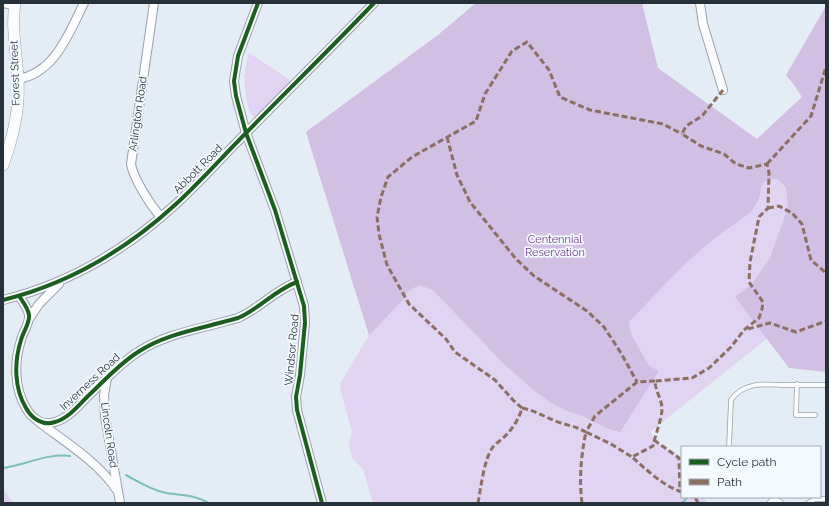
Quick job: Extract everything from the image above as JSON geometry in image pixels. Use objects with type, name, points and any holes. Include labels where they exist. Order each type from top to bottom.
[{"type":"street","points":[[3,3],[14,4]]},
{"type":"street","points":[[18,79],[28,77],[38,72],[53,59],[60,49],[84,3]]},
{"type":"street","name":"Arlington Road","points":[[154,3],[131,164],[134,176],[161,217]]},
{"type":"street","name":"Windsor Road","points":[[258,3],[238,56],[235,72],[236,96],[246,133],[275,210],[304,306],[306,317],[300,375],[296,397],[296,410],[322,503]]},
{"type":"street","name":"Abbott Road","points":[[3,300],[44,288],[68,277],[111,253],[161,217],[191,189],[374,3]]},
{"type":"street","points":[[700,3],[703,24],[723,90]]},
{"type":"street","name":"Forest Street","points":[[3,165],[12,138],[17,112],[18,79],[14,30],[14,4]]},
{"type":"street","points":[[37,421],[24,406],[20,395],[16,375],[19,346],[29,319],[39,304],[51,291],[68,277]]},
{"type":"street","name":"Inverness Road","points":[[37,421],[53,423],[64,418],[132,356],[152,344],[187,331],[238,318],[284,288],[297,282]]},
{"type":"street","points":[[19,296],[27,309],[29,319]]},
{"type":"street","name":"Lincoln Road","points":[[107,378],[104,395],[104,416],[120,503]]},
{"type":"street","name":"Lincoln Road","points":[[37,421],[95,465],[118,492]]},
{"type":"lane","points":[[729,446],[732,400],[734,396],[746,388],[760,384],[826,385]]},
{"type":"lane","points":[[797,384],[796,415],[815,415]]},
{"type":"lane","points":[[808,503],[815,499],[826,499]]},
{"type":"lane","points":[[770,500],[777,500],[782,503]]},
{"type":"green space","name":"Centennial Reservation","points":[[476,3],[526,3],[608,33],[757,139],[802,97],[794,85],[800,72],[819,297],[650,432],[662,446],[681,456],[681,498],[704,498],[708,503],[373,503],[363,469],[352,458],[349,445],[352,431],[341,393],[340,384],[369,335],[306,132],[438,35]]},
{"type":"green space","name":"Centennial Reservation","points":[[476,3],[642,3],[658,68],[757,139],[802,97],[786,75],[826,6],[826,372],[789,368],[735,297],[752,284],[770,258],[785,216],[788,205],[786,187],[777,179],[769,179],[762,184],[759,199],[751,212],[715,238],[688,261],[629,322],[631,334],[649,366],[659,371],[620,432],[606,428],[583,416],[567,411],[537,393],[503,363],[433,290],[420,285],[409,291],[403,300],[369,335],[306,132],[438,35]]},
{"type":"green space","points":[[249,53],[292,81],[257,116],[253,116],[250,113],[245,90],[245,69]]},
{"type":"green space","points":[[3,489],[13,503],[3,503]]},
{"type":"waterway","points":[[3,468],[53,456],[70,456]]},
{"type":"waterway","points":[[126,475],[155,490],[193,497],[209,503]]},
{"type":"waterway","points":[[682,503],[687,498]]},
{"type":"marked path","points":[[522,408],[495,380],[455,352],[446,339],[409,304],[387,265],[379,234],[377,217],[381,197],[388,177],[412,157],[476,121],[485,94],[512,51],[527,42],[549,70],[560,97],[590,110],[663,124],[682,134]]},
{"type":"marked path","points":[[767,164],[811,116],[826,67]]},
{"type":"marked path","points":[[681,492],[662,482],[632,457],[653,446],[662,409],[655,381],[692,378],[709,368],[731,347],[744,330],[759,318],[763,302],[749,282],[750,262],[759,217],[768,208],[769,173],[767,164],[749,168],[736,164],[724,154],[701,146],[682,134],[686,126],[702,116],[723,90]]},
{"type":"marked path","points":[[447,137],[457,175],[470,202],[516,259],[534,276],[587,311],[604,327],[621,353],[637,382]]},
{"type":"marked path","points":[[768,208],[779,206],[792,213],[802,224],[811,260],[826,273]]},
{"type":"marked path","points":[[748,329],[770,323],[796,332],[826,321]]},
{"type":"marked path","points":[[478,503],[487,458],[494,446],[512,428],[522,408],[586,432],[595,416],[637,382],[655,381]]},
{"type":"marked path","points":[[582,503],[581,467],[586,432],[611,444],[632,457]]},
{"type":"marked path","points":[[654,440],[679,458],[680,491]]},
{"type":"marked path","points":[[696,498],[698,503]]},
{"type":"cycle path","points":[[258,3],[238,56],[234,81],[236,96],[246,133],[275,210],[304,306],[305,323],[300,375],[296,397],[297,410],[322,503]]},
{"type":"cycle path","points":[[3,300],[51,285],[96,263],[137,236],[157,220],[176,204],[374,3]]},
{"type":"cycle path","points":[[19,296],[28,310],[29,315],[17,357],[16,375],[19,392],[28,412],[31,415],[38,421],[51,423],[65,418],[118,367],[146,347],[172,336],[238,318],[253,310],[289,285],[297,282]]}]
